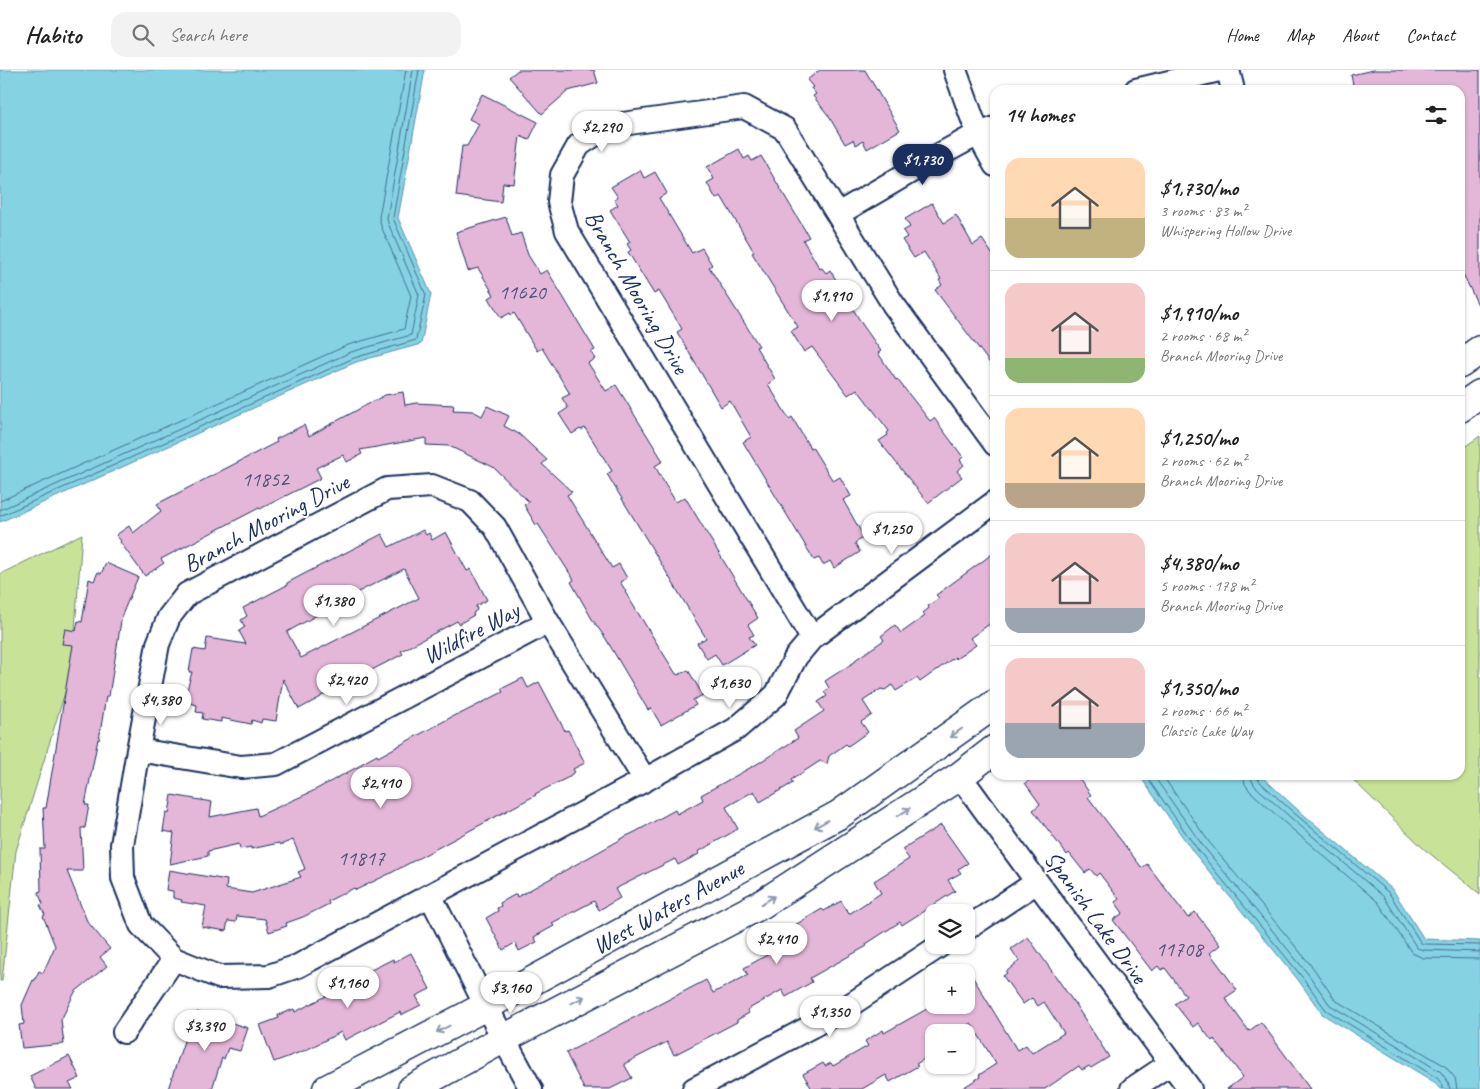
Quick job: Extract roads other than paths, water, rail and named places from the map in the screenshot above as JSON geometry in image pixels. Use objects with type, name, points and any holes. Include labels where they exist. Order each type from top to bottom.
[{"type":"street","points":[[955,70],[986,131],[990,146]]},
{"type":"street","points":[[1157,85],[1219,70]]},
{"type":"street","points":[[1228,70],[1232,85]]},
{"type":"street","name":"Branch Mooring Drive","points":[[812,638],[567,231],[559,202],[562,175],[579,145],[608,126],[744,107],[785,129],[893,304],[990,437]]},
{"type":"street","points":[[838,214],[939,155],[986,131]]},
{"type":"street","points":[[1465,360],[1480,350]]},
{"type":"street","points":[[1465,404],[1480,394]]},
{"type":"street","name":"Branch Mooring Drive","points":[[645,780],[548,622],[495,527],[470,501],[432,486],[387,488],[187,594],[169,617],[158,644],[138,750],[122,845],[123,878],[141,925],[174,959],[219,977],[269,976],[298,966],[645,780],[736,729],[776,694],[796,657],[812,638],[990,506]]},
{"type":"street","name":"Wildfire Way","points":[[138,750],[241,767],[276,764],[548,622]]},
{"type":"street","name":"West Waters Avenue","points":[[327,1089],[486,1006],[840,814],[990,708]]},
{"type":"street","name":"West Waters Avenue","points":[[412,1089],[503,1039],[762,904],[960,776],[990,753]]},
{"type":"street","name":"Spanish Lake Drive","points":[[960,776],[1190,1089]]},
{"type":"street","points":[[975,923],[1037,882]]},
{"type":"street","points":[[430,895],[503,1039],[531,1089]]},
{"type":"street","points":[[694,1089],[844,1009],[927,954]]},
{"type":"street","points":[[124,1032],[174,959]]},
{"type":"street","points":[[1132,1089],[1171,1063]]},
{"type":"water","points":[[0,70],[425,70],[398,218],[431,294],[421,344],[356,362],[0,522]]},
{"type":"water","points":[[1143,780],[1265,780],[1393,890],[1424,939],[1480,941],[1480,1089],[1440,1089],[1434,1082],[1322,1014],[1299,981],[1194,853]]}]
